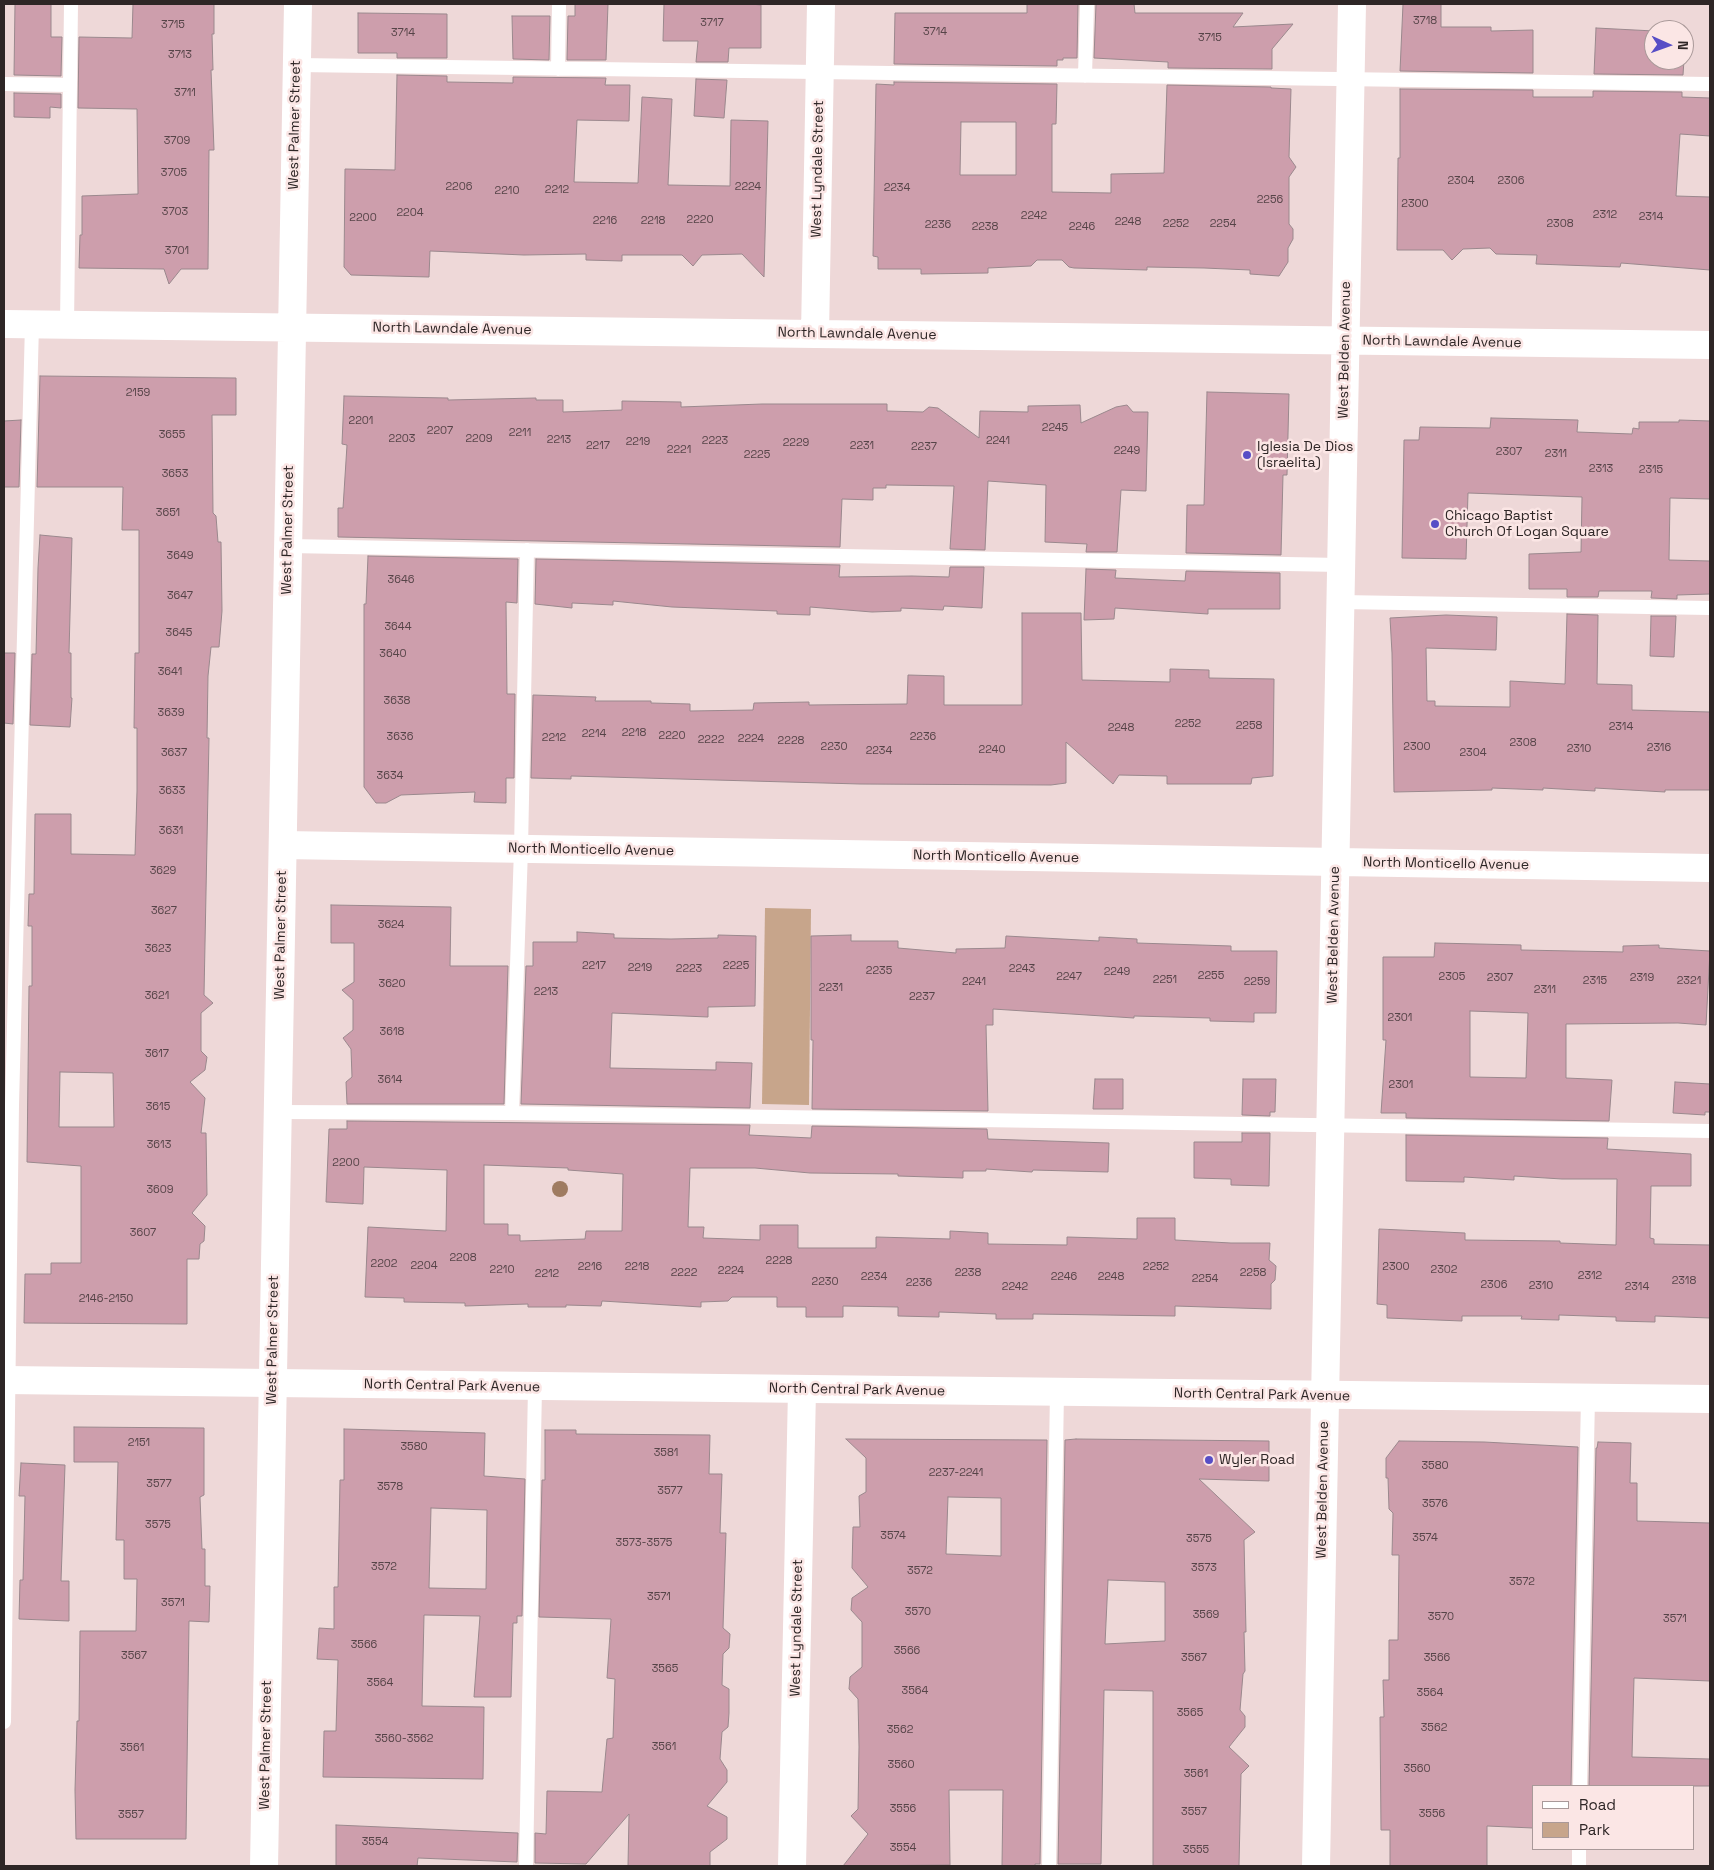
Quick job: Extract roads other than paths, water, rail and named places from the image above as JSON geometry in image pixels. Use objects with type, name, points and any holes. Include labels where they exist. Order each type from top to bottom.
[{"type":"street","name":"West Palmer Street","points":[[264,1866],[298,4]]},
{"type":"street","name":"West Lyndale Street","points":[[815,334],[821,4]]},
{"type":"street","name":"West Belden Avenue","points":[[1316,1866],[1352,4]]},
{"type":"street","name":"North Lawndale Avenue","points":[[4,324],[1710,345]]},
{"type":"street","name":"North Monticello Avenue","points":[[283,845],[1710,868]]},
{"type":"street","name":"North Central Park Avenue","points":[[6,1380],[1710,1399]]},
{"type":"street","name":"West Lyndale Street","points":[[792,1866],[802,1390]]},
{"type":"lane","points":[[67,324],[71,4]]},
{"type":"lane","points":[[558,69],[560,4]]},
{"type":"lane","points":[[1085,76],[1086,4]]},
{"type":"lane","points":[[297,65],[1710,84]]},
{"type":"lane","points":[[4,84],[70,85]]},
{"type":"lane","points":[[4,1722],[6,1380],[32,324]]},
{"type":"lane","points":[[288,546],[1341,565]]},
{"type":"lane","points":[[512,1114],[521,849],[527,550]]},
{"type":"lane","points":[[1340,602],[1710,608]]},
{"type":"lane","points":[[277,1112],[1710,1131]]},
{"type":"lane","points":[[526,1866],[535,1387]]},
{"type":"lane","points":[[1049,1866],[1057,1392]]},
{"type":"lane","points":[[1580,1785],[1588,1398]]},
{"type":"lane","points":[[1579,1850],[1579,1866]]},
{"type":"place","name":"Iglesia De Dios (Israelita)","points":[[1247,455]]},
{"type":"place","name":"Chicago Baptist Church Of Logan Square","points":[[1435,524]]},
{"type":"place","name":"Wyler Road","points":[[1209,1460]]}]
